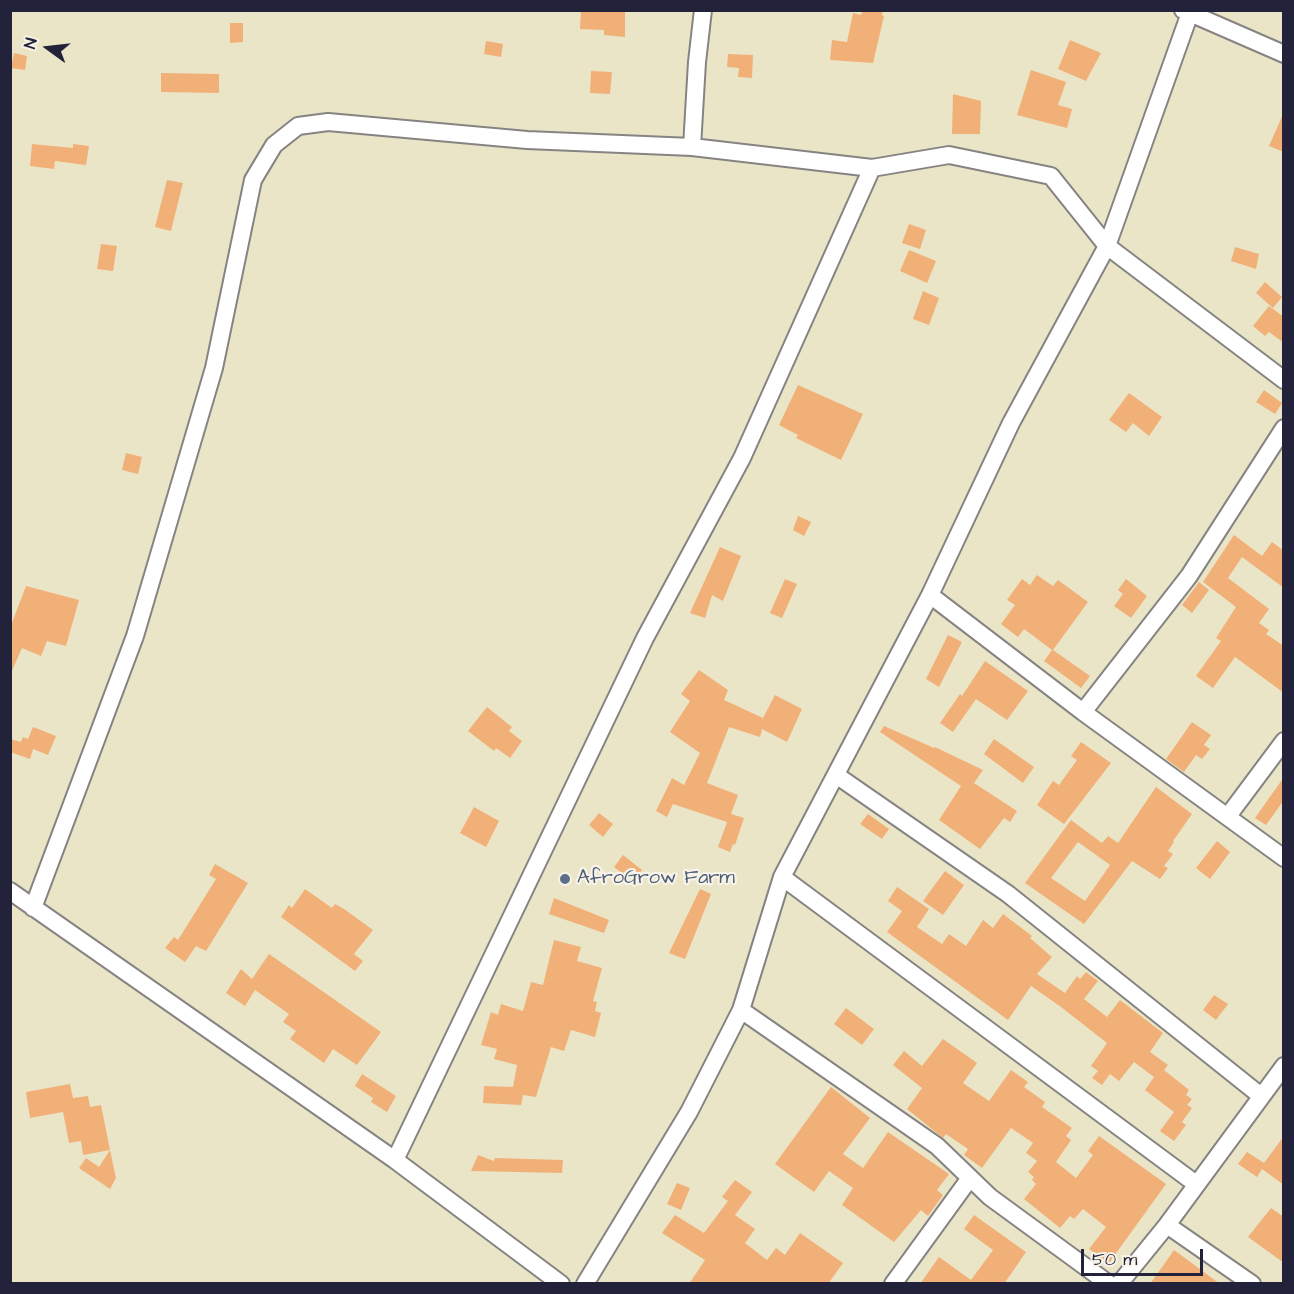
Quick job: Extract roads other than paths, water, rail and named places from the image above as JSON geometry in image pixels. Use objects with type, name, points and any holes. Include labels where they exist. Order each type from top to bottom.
[{"type":"street","points":[[692,147],[697,62],[703,10]]},
{"type":"street","points":[[585,1284],[689,1112],[741,1010],[783,877],[930,595],[1011,423],[1107,246],[1188,12],[1284,54]]},
{"type":"street","points":[[33,908],[135,636],[214,368],[253,180],[274,145],[298,126],[328,122],[527,140],[692,147],[872,168],[949,154],[1051,176],[1107,246],[1284,380]]},
{"type":"street","points":[[395,1160],[645,638],[742,458],[872,168]]},
{"type":"street","points":[[1083,712],[1189,576],[1284,428]]},
{"type":"street","points":[[930,595],[1083,712],[1284,858]]},
{"type":"street","points":[[1228,816],[1284,741]]},
{"type":"street","points":[[836,774],[1008,894],[1261,1096]]},
{"type":"street","points":[[783,877],[1196,1184]]},
{"type":"street","points":[[10,891],[395,1160],[561,1284]]},
{"type":"street","points":[[741,1010],[937,1146],[990,1197],[1109,1284]]},
{"type":"street","points":[[1119,1284],[1167,1225],[1284,1066]]},
{"type":"street","points":[[893,1284],[970,1178]]},
{"type":"street","points":[[1167,1225],[1252,1284]]},
{"type":"place","name":"AfroGrow Farm","points":[[565,879]]}]
